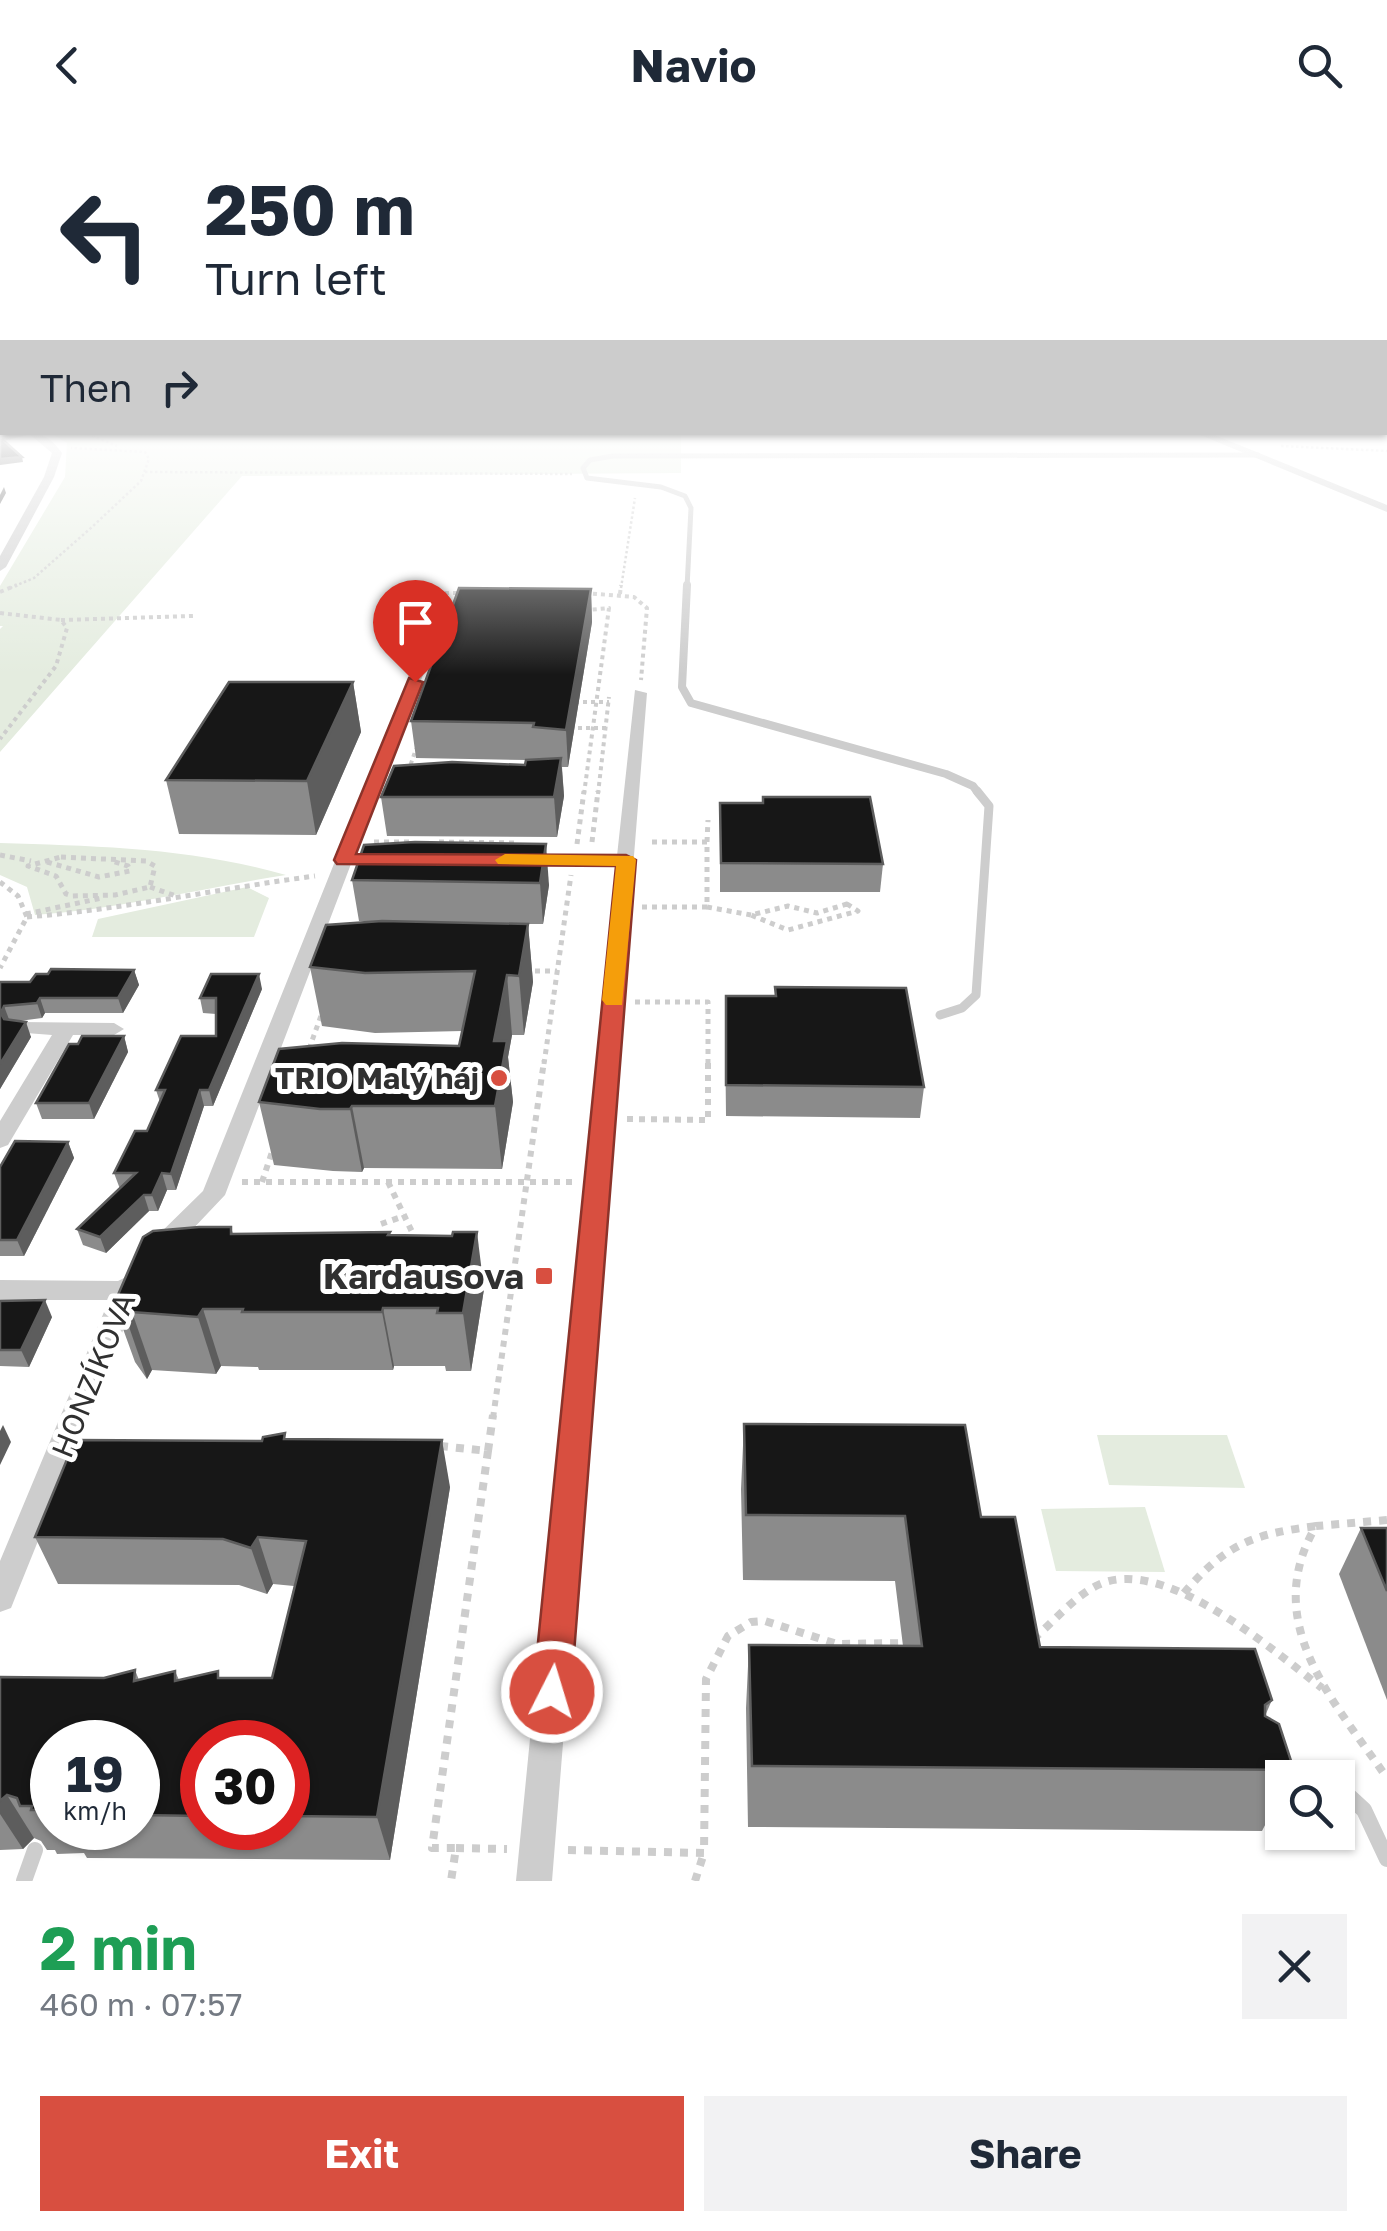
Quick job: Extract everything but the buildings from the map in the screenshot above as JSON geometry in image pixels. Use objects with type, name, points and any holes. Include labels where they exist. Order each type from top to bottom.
[{"type":"street","points":[[0,568],[31,511]]},
{"type":"street","name":"HONZÍKOVA","points":[[0,1598],[9,1557],[124,1291],[138,1270],[214,1195],[439,617]]},
{"type":"street","points":[[534,1881],[636,851],[640,693]]},
{"type":"street","points":[[344,859],[382,851]]},
{"type":"street","points":[[496,860],[636,851]]},
{"type":"street","points":[[20,1028],[114,1029]]},
{"type":"street","points":[[0,1140],[66,1029]]},
{"type":"street","points":[[0,1290],[124,1291]]},
{"type":"lane","points":[[692,511],[682,687],[690,703],[946,774],[972,786],[989,806],[976,995],[962,1008],[940,1015]]},
{"type":"lane","points":[[1355,1802],[1364,1810],[1387,1859]]},
{"type":"lane","points":[[24,1881],[35,1850]]},
{"type":"path","points":[[0,592],[34,578],[109,511]]},
{"type":"path","points":[[620,594],[633,511]]},
{"type":"path","points":[[583,592],[634,597],[647,608],[640,693]]},
{"type":"path","points":[[438,593],[474,593]]},
{"type":"path","points":[[574,612],[609,608],[432,1848],[704,1853]]},
{"type":"path","points":[[0,613],[61,620],[192,616]]},
{"type":"path","points":[[0,739],[56,666],[67,628],[61,620]]},
{"type":"path","points":[[559,702],[609,699],[592,842]]},
{"type":"path","points":[[554,728],[606,728]]},
{"type":"path","points":[[407,776],[418,744]]},
{"type":"path","points":[[588,760],[602,760]]},
{"type":"path","points":[[582,804],[597,804]]},
{"type":"path","points":[[707,907],[708,820]]},
{"type":"path","points":[[382,851],[390,826]]},
{"type":"path","points":[[26,916],[116,910],[293,877],[382,851],[519,842]]},
{"type":"path","points":[[576,852],[592,842],[602,842]]},
{"type":"path","points":[[636,851],[707,842]]},
{"type":"path","points":[[0,855],[58,863],[100,879],[113,879],[130,871],[128,866],[104,858]]},
{"type":"path","points":[[114,895],[66,894],[56,876],[28,866],[61,857],[152,862],[150,886]]},
{"type":"path","points":[[0,882],[14,888],[26,916],[0,968]]},
{"type":"path","points":[[26,916],[150,886],[178,896]]},
{"type":"path","points":[[641,907],[707,907],[751,915],[768,924],[795,930],[858,911],[843,904],[817,913],[788,906],[751,915]]},
{"type":"path","points":[[768,924],[770,912]]},
{"type":"path","points":[[517,972],[557,972]]},
{"type":"path","points":[[627,1119],[708,1120],[708,1002],[635,1002]]},
{"type":"path","points":[[304,1061],[325,1005]]},
{"type":"path","points":[[262,1182],[278,1136]]},
{"type":"path","points":[[219,1182],[578,1182]]},
{"type":"path","points":[[388,1182],[418,1244]]},
{"type":"path","points":[[381,1224],[404,1216]]},
{"type":"path","points":[[465,1272],[515,1272]]},
{"type":"path","points":[[430,1445],[488,1450]]},
{"type":"path","points":[[1184,1593],[1226,1547],[1248,1537],[1387,1520]]},
{"type":"path","points":[[1316,1526],[1302,1544],[1296,1566],[1295,1598],[1302,1632],[1322,1688],[1387,1778]]},
{"type":"path","points":[[1022,1642],[1034,1638],[1102,1582],[1141,1580],[1184,1593],[1322,1688]]},
{"type":"path","points":[[694,1881],[704,1853],[706,1679],[714,1653],[734,1628],[760,1620],[795,1627],[828,1642],[920,1643]]},
{"type":"path","points":[[451,1881],[456,1848]]},
{"type":"shaded area","points":[[45,511],[212,511],[0,752],[0,586]]},
{"type":"shaded area","points":[[0,843],[180,854],[286,875],[130,903],[35,915],[27,887],[0,875]]},
{"type":"shaded area","points":[[247,887],[269,898],[254,937],[92,937],[98,919]]},
{"type":"shaded area","points":[[1097,1435],[1227,1435],[1245,1488],[1109,1485]]},
{"type":"shaded area","points":[[1145,1507],[1165,1572],[1056,1571],[1041,1509]]},
{"type":"slow traffic","points":[[505,860],[626,860],[614,1000]]},
{"type":"place","name":"TRIO Malý háj","points":[[499,1078]]},
{"type":"place","name":"Kardausova","points":[[544,1276]]},
{"type":"route","points":[[415,682],[344,860],[626,860],[552,1692]]}]
